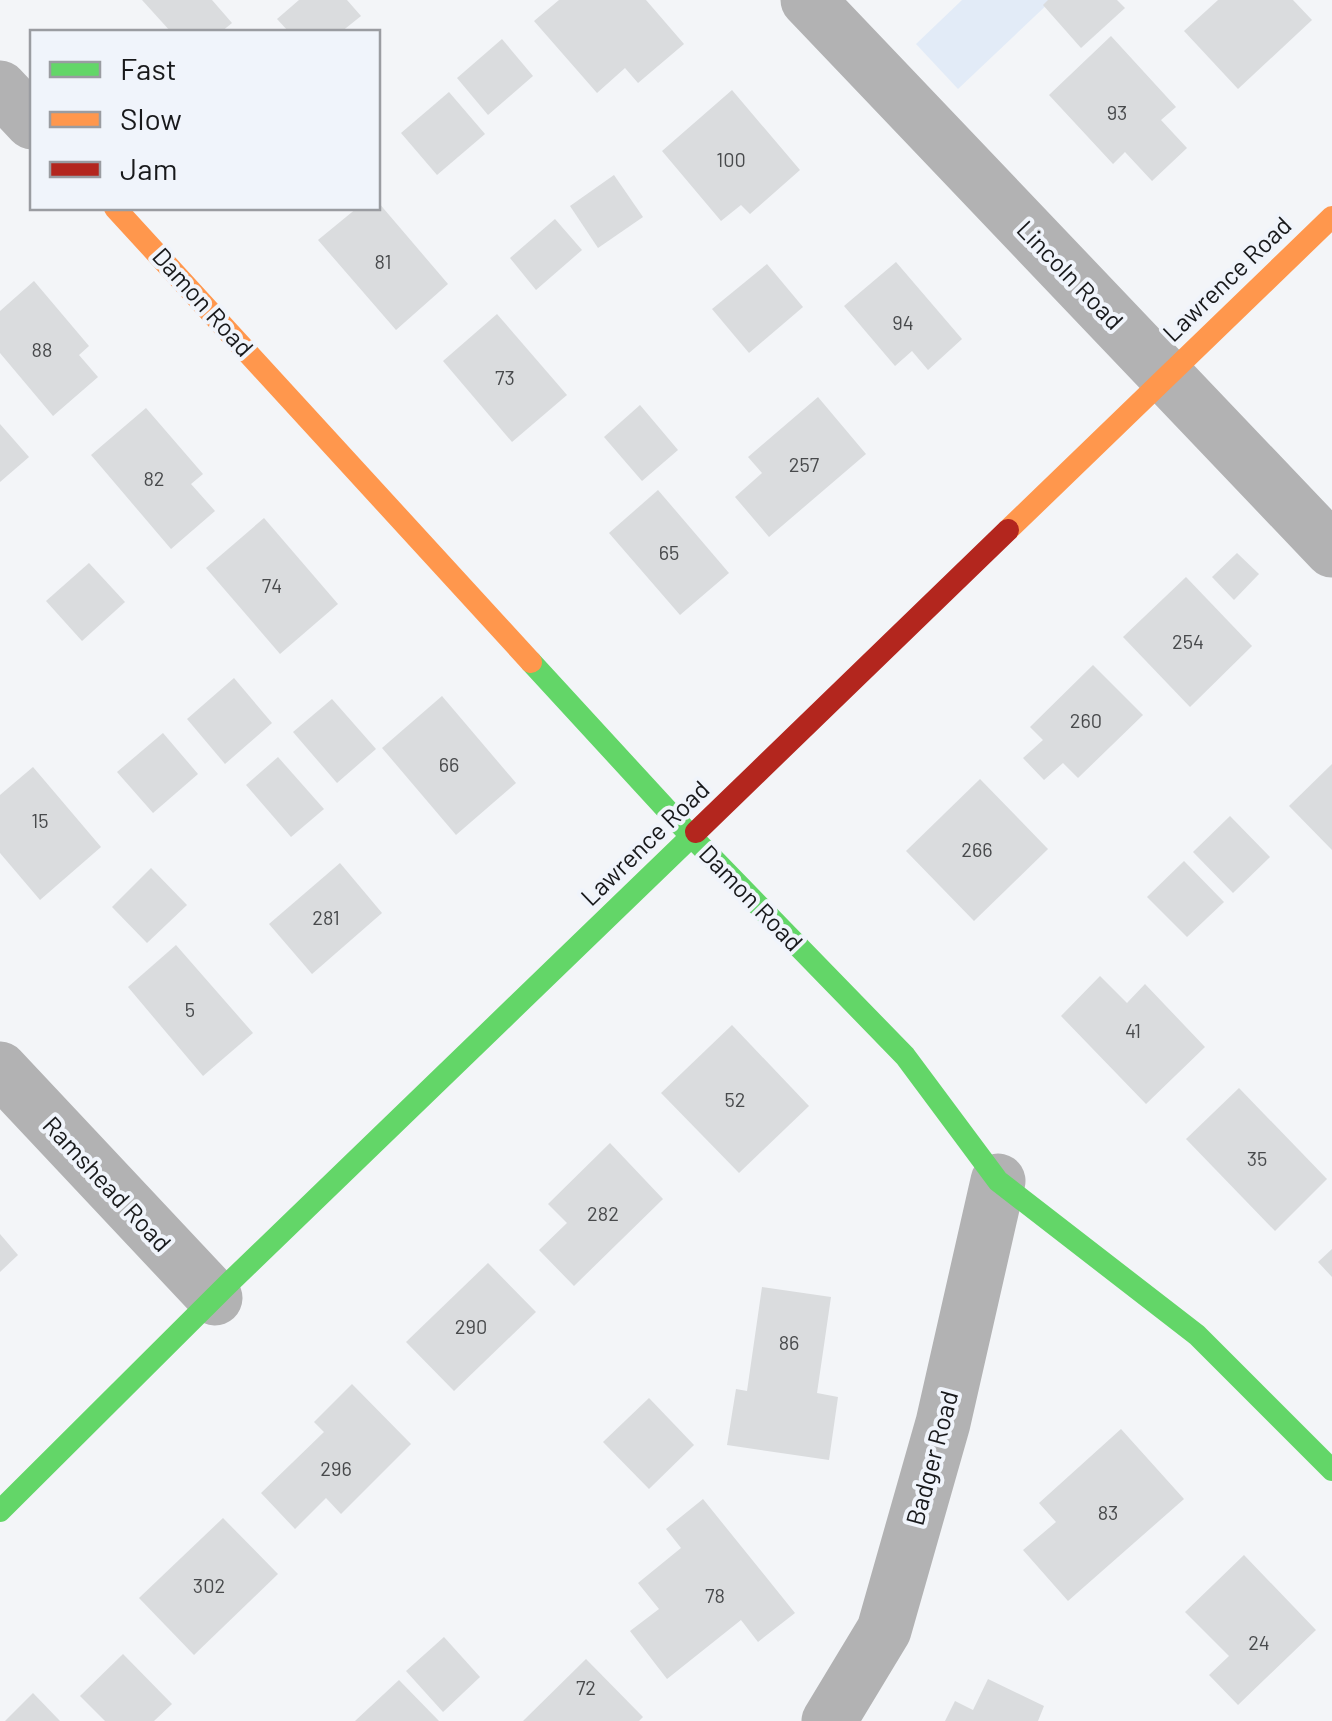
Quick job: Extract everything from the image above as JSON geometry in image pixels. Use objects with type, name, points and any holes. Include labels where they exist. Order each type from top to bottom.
[{"type":"street","name":"Lincoln Road","points":[[808,0],[1332,550]]},
{"type":"street","points":[[0,88],[30,120]]},
{"type":"street","name":"Damon Road","points":[[118,210],[691,836],[905,1056],[998,1181],[1197,1335],[1332,1470]]},
{"type":"street","name":"Lawrence Road","points":[[0,1512],[215,1298],[1332,217]]},
{"type":"street","name":"Ramshead Road","points":[[0,1069],[215,1298]]},
{"type":"street","name":"Badger Road","points":[[829,1721],[884,1630],[943,1423],[998,1181]]},
{"type":"shaded area","points":[[962,0],[1052,0],[958,89],[916,44]]},
{"type":"building","points":[[142,0],[212,0],[232,23],[223,30],[169,30]]},
{"type":"building","points":[[299,0],[347,0],[361,16],[344,30],[287,30],[277,19]]},
{"type":"building","points":[[559,0],[646,0],[684,44],[638,83],[625,68],[597,93],[534,21]]},
{"type":"building","points":[[1048,0],[1117,0],[1125,8],[1081,48],[1043,5]]},
{"type":"building","points":[[1218,0],[1293,0],[1312,20],[1238,89],[1184,31]]},
{"type":"building","points":[[1111,36],[1176,107],[1161,120],[1187,148],[1152,181],[1125,152],[1113,164],[1049,95]]},
{"type":"building","points":[[502,39],[533,76],[488,115],[457,78]]},
{"type":"building","points":[[732,90],[800,170],[750,214],[741,205],[721,221],[662,151]]},
{"type":"building","points":[[449,92],[485,134],[437,175],[401,133]]},
{"type":"building","points":[[614,175],[643,217],[598,248],[570,206]]},
{"type":"building","points":[[380,204],[448,284],[396,330],[318,240],[355,210],[380,210]]},
{"type":"building","points":[[555,219],[582,250],[536,290],[510,258]]},
{"type":"building","points":[[896,262],[962,339],[928,370],[912,351],[895,366],[844,306]]},
{"type":"building","points":[[767,264],[803,307],[749,353],[712,309]]},
{"type":"building","points":[[34,281],[89,346],[79,355],[98,377],[53,416],[0,353],[0,311]]},
{"type":"building","points":[[497,314],[567,395],[512,442],[443,361]]},
{"type":"building","points":[[818,397],[866,454],[769,537],[735,497],[762,473],[748,457]]},
{"type":"building","points":[[640,405],[678,450],[642,481],[604,437]]},
{"type":"building","points":[[146,408],[203,474],[191,484],[215,511],[171,549],[91,455]]},
{"type":"building","points":[[0,424],[29,457],[0,482]]},
{"type":"building","points":[[658,490],[729,573],[680,615],[609,533]]},
{"type":"building","points":[[264,518],[338,604],[280,654],[206,568]]},
{"type":"building","points":[[1237,553],[1259,574],[1234,600],[1212,577]]},
{"type":"building","points":[[89,563],[125,602],[82,641],[46,601]]},
{"type":"building","points":[[1186,577],[1252,646],[1190,707],[1123,637]]},
{"type":"building","points":[[1093,665],[1143,715],[1078,778],[1063,763],[1044,780],[1023,758],[1043,740],[1030,727]]},
{"type":"building","points":[[234,678],[272,723],[225,764],[187,719]]},
{"type":"building","points":[[442,696],[516,783],[456,835],[382,748]]},
{"type":"building","points":[[332,699],[376,749],[337,783],[293,732]]},
{"type":"building","points":[[163,733],[198,774],[153,813],[117,772]]},
{"type":"building","points":[[278,757],[324,809],[291,837],[246,785]]},
{"type":"building","points":[[1332,764],[1332,850],[1289,806]]},
{"type":"building","points":[[33,767],[101,847],[40,900],[0,853],[0,795]]},
{"type":"building","points":[[980,779],[1048,849],[974,921],[906,851]]},
{"type":"building","points":[[1230,816],[1270,857],[1233,893],[1193,852]]},
{"type":"building","points":[[1184,861],[1224,902],[1187,937],[1147,897]]},
{"type":"building","points":[[340,863],[382,913],[312,974],[269,924]]},
{"type":"building","points":[[151,868],[187,905],[147,943],[112,907]]},
{"type":"building","points":[[176,945],[253,1033],[203,1076],[128,987]]},
{"type":"building","points":[[1100,976],[1127,1003],[1145,984],[1205,1047],[1146,1104],[1061,1016]]},
{"type":"building","points":[[732,1025],[809,1106],[739,1173],[661,1093]]},
{"type":"building","points":[[1239,1088],[1327,1179],[1275,1231],[1186,1139]]},
{"type":"building","points":[[610,1143],[663,1199],[574,1286],[539,1250],[567,1223],[548,1204]]},
{"type":"building","points":[[0,1234],[18,1255],[0,1272]]},
{"type":"building","points":[[1332,1249],[1332,1277],[1318,1262]]},
{"type":"building","points":[[488,1263],[536,1312],[454,1391],[406,1342]]},
{"type":"building","points":[[762,1287],[831,1297],[817,1393],[838,1397],[829,1460],[727,1445],[736,1389],[747,1391]]},
{"type":"building","points":[[352,1384],[411,1444],[341,1514],[326,1498],[295,1529],[261,1493],[324,1432],[314,1422]]},
{"type":"building","points":[[649,1398],[694,1445],[649,1489],[603,1442]]},
{"type":"building","points":[[1121,1429],[1184,1499],[1068,1601],[1023,1550],[1056,1522],[1039,1503]]},
{"type":"building","points":[[703,1499],[795,1613],[758,1642],[741,1620],[667,1679],[630,1631],[659,1609],[638,1583],[681,1548],[666,1529]]},
{"type":"building","points":[[223,1518],[278,1574],[194,1655],[139,1598]]},
{"type":"building","points":[[1244,1555],[1316,1630],[1238,1705],[1209,1675],[1229,1656],[1185,1612]]},
{"type":"building","points":[[444,1637],[480,1677],[443,1712],[406,1671]]},
{"type":"building","points":[[123,1654],[172,1704],[154,1721],[105,1721],[80,1696]]},
{"type":"building","points":[[586,1659],[643,1717],[639,1721],[523,1721]]},
{"type":"building","points":[[988,1679],[1044,1706],[1038,1721],[945,1721],[955,1701],[973,1710]]},
{"type":"building","points":[[399,1680],[439,1721],[355,1721]]},
{"type":"building","points":[[33,1693],[60,1721],[5,1721]]},
{"type":"traffic: fast","points":[[531,662],[691,836],[905,1056],[998,1181],[1197,1335],[1332,1470]]},
{"type":"traffic: fast","points":[[0,1511],[227,1285],[696,832]]},
{"type":"traffic: slow","points":[[117,210],[531,662]]},
{"type":"traffic: slow","points":[[1008,530],[1332,217]]},
{"type":"traffic: jam","points":[[696,832],[1008,530]]}]
